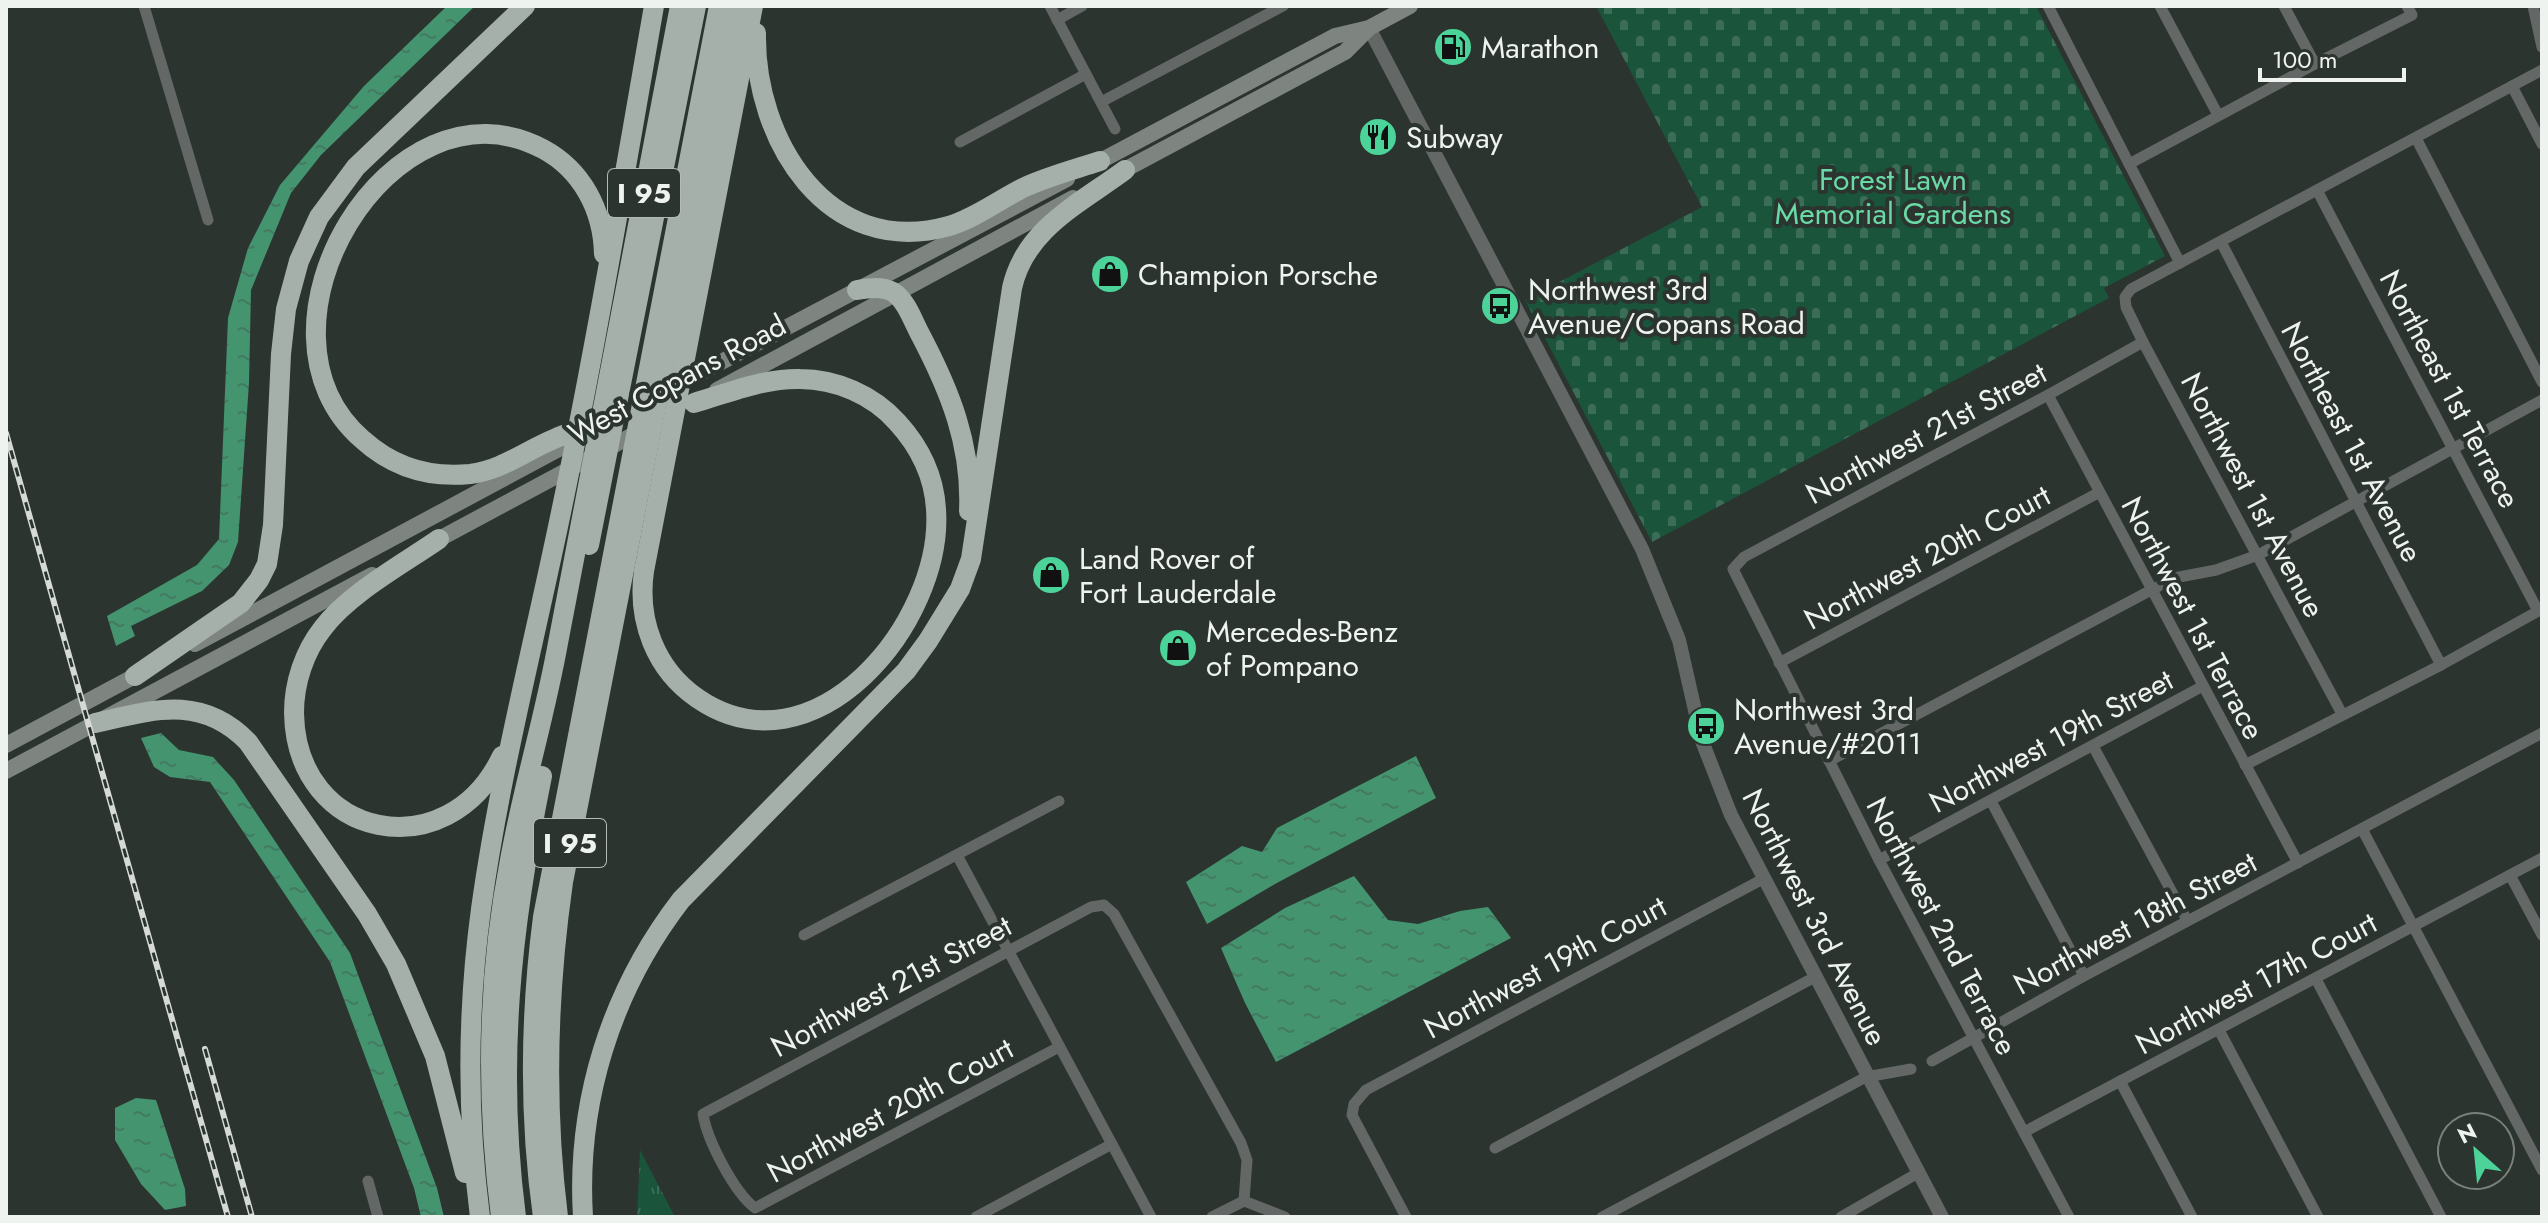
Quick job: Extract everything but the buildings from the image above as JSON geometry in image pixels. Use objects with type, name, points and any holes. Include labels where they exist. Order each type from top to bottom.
[{"type":"highway","points":[[135,676],[241,603],[267,564],[273,525],[284,323],[293,277],[319,217],[356,167],[525,6]]},
{"type":"highway","points":[[480,1217],[470,1101],[473,986],[485,883],[586,390],[654,6]]},
{"type":"highway","name":"I 95","points":[[501,1217],[493,1144],[491,1072],[499,930],[510,859],[591,502],[616,376],[680,6]]},
{"type":"highway","points":[[616,376],[696,6]]},
{"type":"highway","points":[[659,352],[719,6]]},
{"type":"highway","name":"I 95","points":[[558,1217],[548,1088],[548,1021],[553,952],[659,352],[734,6]]},
{"type":"highway","points":[[756,6],[758,73],[775,134],[805,183],[828,204],[856,220],[898,230],[950,225],[1027,186],[1100,161]]},
{"type":"highway","points":[[694,403],[776,380],[823,381],[855,391],[885,410],[920,453],[932,485],[936,509],[933,547],[926,574],[895,638],[869,671],[823,706],[792,717],[749,718],[728,714],[708,705],[668,671],[649,636],[642,593],[689,336],[756,6]]},
{"type":"highway","points":[[601,306],[602,229],[582,181],[561,161],[524,140],[491,134],[458,136],[430,146],[402,165],[375,190],[348,226],[330,263],[317,306],[314,333],[318,369],[337,412],[359,437],[388,459],[431,473],[455,475],[493,469],[552,439],[629,411]]},
{"type":"highway","points":[[583,1217],[583,1146],[595,1075],[617,1009],[650,945],[693,887],[894,684],[917,657],[960,589],[971,559],[1017,269],[1025,251],[1044,230],[1125,170]]},
{"type":"highway","points":[[857,290],[880,288],[895,294],[904,304],[945,383],[958,416],[966,452],[969,488],[966,542],[957,578],[937,626]]},
{"type":"highway","points":[[543,1217],[533,1092],[538,953],[552,859],[635,478]]},
{"type":"highway","points":[[516,1217],[509,1157],[506,1085],[507,1013],[513,941],[591,502]]},
{"type":"highway","points":[[439,539],[344,605],[311,644],[300,671],[294,703],[296,734],[308,773],[331,800],[357,817],[389,826],[429,823],[458,811],[484,788],[519,715]]},
{"type":"highway","points":[[95,723],[160,709],[194,711],[226,724],[254,750],[372,921],[405,981],[442,1078],[473,1217]]},
{"type":"main road","name":"West Copans Road","points":[[6,745],[1335,36],[1369,28],[1410,6]]},
{"type":"main road","name":"West Copans Road","points":[[6,771],[1345,52],[1369,28]]},
{"type":"main road","points":[[6,754],[23,736]]},
{"type":"street","points":[[144,6],[208,220]]},
{"type":"street","points":[[1050,6],[1115,129]]},
{"type":"street","points":[[1057,20],[1082,6]]},
{"type":"street","points":[[1101,102],[1283,6]]},
{"type":"street","points":[[2048,6],[2180,263],[2542,70]]},
{"type":"street","points":[[2160,6],[2218,115]]},
{"type":"street","points":[[2284,6],[2315,64]]},
{"type":"street","points":[[2533,6],[2542,47]]},
{"type":"street","points":[[2129,164],[2410,10]]},
{"type":"street","name":"Northwest 3rd Avenue","points":[[1369,28],[1642,549],[1679,640],[1702,741],[1731,815],[1942,1217]]},
{"type":"street","points":[[960,142],[1086,74]]},
{"type":"street","points":[[2512,86],[2542,144]]},
{"type":"street","points":[[2416,138],[2542,382]]},
{"type":"street","name":"Northeast 1st Terrace","points":[[2317,190],[2540,610]]},
{"type":"street","name":"Northeast 1st Avenue","points":[[2221,242],[2441,665]]},
{"type":"street","name":"Northwest 1st Avenue","points":[[2180,263],[2131,289],[2125,297],[2126,307],[2342,714]]},
{"type":"street","name":"Northwest 21st Street","points":[[1733,569],[1744,557],[2143,342]]},
{"type":"street","name":"Northwest 1st Terrace","points":[[2048,395],[2298,863]]},
{"type":"street","points":[[1829,761],[2174,578],[2216,570],[2258,555],[2542,400]]},
{"type":"street","name":"Northwest 20th Court","points":[[1779,663],[2098,493]]},
{"type":"street","name":"Northwest 2nd Terrace","points":[[1733,569],[1879,860],[2069,1217]]},
{"type":"street","points":[[2245,765],[2441,665],[2540,610]]},
{"type":"street","name":"Northwest 19th Street","points":[[1879,860],[2203,686]]},
{"type":"street","name":"Northwest 18th Street","points":[[1932,1061],[2187,920],[2542,733]]},
{"type":"street","points":[[2093,746],[2187,920]]},
{"type":"street","points":[[804,935],[1059,801]]},
{"type":"street","points":[[1991,801],[2084,976]]},
{"type":"street","points":[[2362,829],[2542,1170]]},
{"type":"street","points":[[957,855],[1151,1217]]},
{"type":"street","name":"Northwest 17th Court","points":[[2024,1132],[2542,858]]},
{"type":"street","points":[[2510,875],[2542,935]]},
{"type":"street","name":"Northwest 19th Court","points":[[1406,1217],[1352,1115],[1354,1104],[1366,1090],[1763,879]]},
{"type":"street","name":"Northwest 21st Street","points":[[703,1114],[1091,907],[1104,905],[1114,914],[1241,1143],[1247,1160],[1244,1201]]},
{"type":"street","points":[[1495,1148],[1815,977]]},
{"type":"street","points":[[2316,979],[2441,1217]]},
{"type":"street","points":[[2219,1030],[2318,1217]]},
{"type":"street","name":"Northwest 20th Court","points":[[703,1114],[706,1130],[744,1200],[755,1208],[1059,1047]]},
{"type":"street","points":[[1602,1217],[1866,1077],[1911,1069]]},
{"type":"street","points":[[2120,1081],[2192,1217]]},
{"type":"street","points":[[976,1217],[1112,1144]]},
{"type":"street","points":[[1841,1217],[1918,1173]]},
{"type":"street","points":[[368,1181],[378,1217]]},
{"type":"street","points":[[1212,1217],[1244,1201],[1285,1217]]},
{"type":"green space","name":"Forest Lawn Memorial Gardens","points":[[1596,6],[2036,6],[2165,256],[2104,288],[2109,298],[1652,542],[1525,300],[1702,207]]},
{"type":"green space","points":[[640,1150],[675,1217],[637,1217]]},
{"type":"water","points":[[447,6],[475,6],[321,155],[291,193],[251,290],[249,383],[238,542],[229,565],[202,591],[131,626],[135,636],[116,646],[107,616],[197,565],[219,539],[228,318],[248,248],[280,185],[364,86]]},
{"type":"water","points":[[161,733],[179,750],[213,757],[234,780],[350,953],[437,1188],[444,1217],[421,1217],[414,1188],[330,962],[210,782],[170,777],[154,767],[141,738]]},
{"type":"water","points":[[1416,756],[1436,798],[1207,924],[1186,882],[1242,846],[1262,852],[1277,828]]},
{"type":"water","points":[[1354,876],[1388,920],[1418,924],[1460,911],[1488,907],[1511,938],[1276,1062],[1221,948],[1285,908]]},
{"type":"water","points":[[136,1098],[156,1100],[185,1189],[186,1206],[165,1210],[141,1184],[115,1140],[115,1108]]},
{"type":"railway","points":[[6,433],[228,1217]]},
{"type":"railway","points":[[205,1049],[252,1217]]},
{"type":"place","name":"Marathon","points":[[1453,47]]},
{"type":"place","name":"Subway","points":[[1378,137]]},
{"type":"place","name":"Champion Porsche","points":[[1110,274]]},
{"type":"place","name":"Northwest 3rd Avenue/Copans Road","points":[[1500,306]]},
{"type":"place","name":"Land Rover of Fort Lauderdale","points":[[1051,575]]},
{"type":"place","name":"Mercedes-Benz of Pompano","points":[[1178,648]]},
{"type":"place","name":"Northwest 3rd Avenue/#2011","points":[[1706,726]]}]
